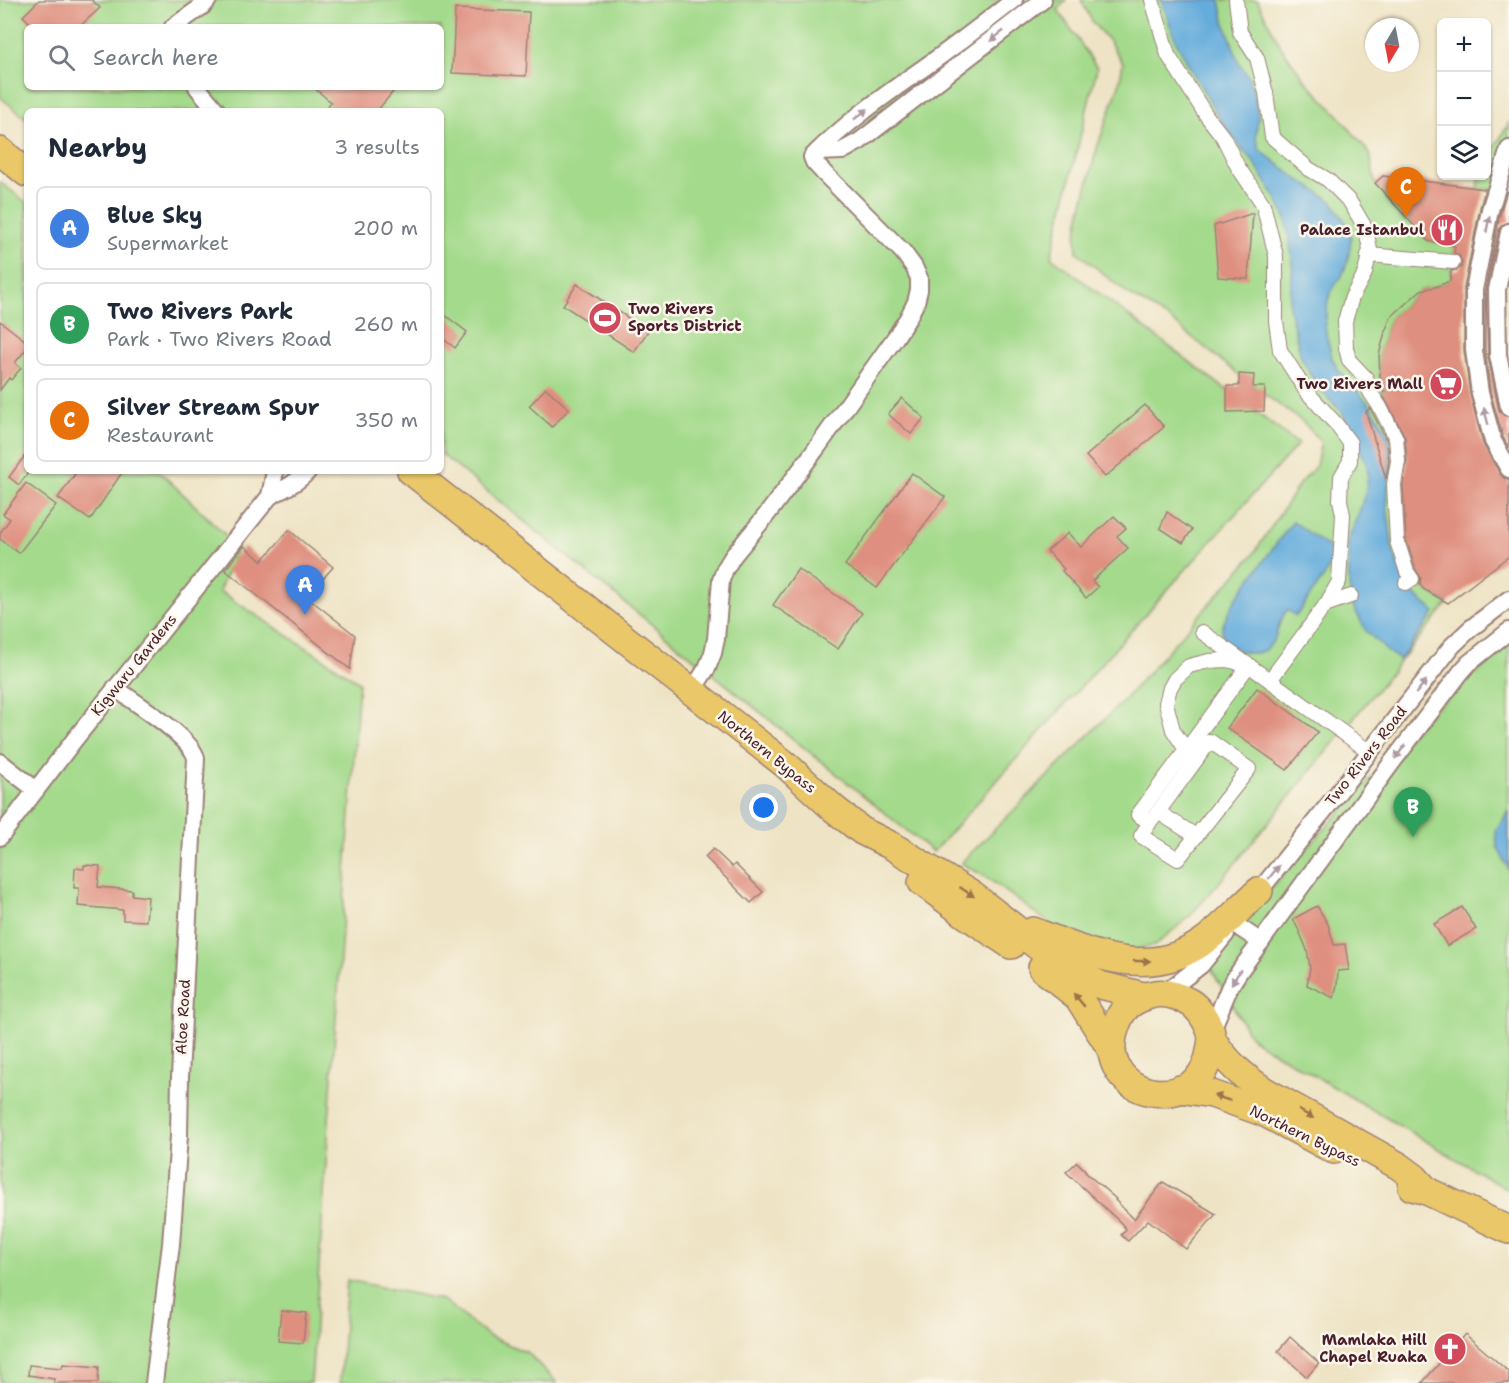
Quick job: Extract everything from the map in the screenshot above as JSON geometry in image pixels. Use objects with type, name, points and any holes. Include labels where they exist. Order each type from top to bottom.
[{"type":"main road","points":[[0,151],[24,170]]},
{"type":"main road","name":"Northern Bypass","points":[[415,474],[786,765],[862,831],[884,854],[965,915],[1019,950],[1078,997],[1111,1049],[1116,1066],[1126,1079],[1141,1089],[1164,1093],[1180,1089],[1212,1094],[1265,1113],[1394,1180],[1427,1191],[1509,1230]]},
{"type":"main road","name":"Northern Bypass","points":[[862,831],[930,868],[972,895],[1058,962],[1100,985],[1154,995],[1176,996],[1191,1002],[1202,1013],[1225,1058],[1246,1079],[1399,1166],[1427,1191]]},
{"type":"main road","points":[[1007,921],[1105,958],[1146,962],[1177,957],[1193,949],[1209,938],[1259,891]]},
{"type":"main road","points":[[1111,1049],[1113,1031],[1124,1010],[1130,1004],[1154,995]]},
{"type":"main road","points":[[1180,1089],[1191,1084],[1203,1071],[1209,1058],[1212,1036]]},
{"type":"street","points":[[177,24],[208,0]]},
{"type":"street","points":[[692,691],[707,668],[713,653],[721,580],[726,568],[816,449],[895,338],[916,303],[919,290],[919,278],[903,252],[816,164],[812,157],[878,100],[1014,0]]},
{"type":"street","points":[[817,152],[842,151],[861,141],[1043,0]]},
{"type":"street","points":[[1152,0],[1168,55],[1206,115],[1223,137],[1238,167],[1263,204],[1276,256],[1276,321],[1280,350],[1306,391],[1350,443],[1350,461],[1341,477],[1340,500],[1343,515],[1339,581],[1325,605],[1270,680]]},
{"type":"street","points":[[1236,0],[1240,32],[1257,58],[1266,93],[1272,137],[1309,169],[1328,180],[1350,202],[1366,229],[1370,250],[1365,273],[1352,297],[1346,321],[1346,348],[1349,360],[1366,378],[1370,393],[1396,438],[1398,461],[1394,484],[1397,541],[1407,572],[1412,579],[1406,583]]},
{"type":"street","points":[[200,90],[214,108]]},
{"type":"street","points":[[1509,149],[1490,210],[1474,290],[1474,350],[1480,393],[1493,441],[1509,469]]},
{"type":"street","points":[[1509,232],[1497,290],[1498,355],[1509,407]]},
{"type":"street","points":[[1368,255],[1453,262]]},
{"type":"street","name":"Kigwaru Gardens","points":[[0,837],[115,688],[270,496],[274,474]]},
{"type":"street","name":"Kigwaru Gardens","points":[[270,496],[289,487],[305,474]]},
{"type":"street","points":[[1325,605],[1351,596]]},
{"type":"street","name":"Two Rivers Road","points":[[1154,995],[1201,965],[1210,955],[1452,646],[1509,599]]},
{"type":"street","name":"Two Rivers Road","points":[[1212,1036],[1230,986],[1241,969],[1384,773],[1461,672],[1509,631]]},
{"type":"street","points":[[1202,632],[1270,680],[1367,755],[1384,773]]},
{"type":"street","points":[[1186,750],[1173,730],[1166,703],[1175,679],[1189,666],[1209,661],[1226,660],[1249,665]]},
{"type":"street","points":[[1196,836],[1154,817],[1138,815],[1249,665]]},
{"type":"street","name":"Aloe Road","points":[[115,688],[179,736],[193,749],[196,758],[179,1136],[171,1244],[154,1383]]},
{"type":"street","points":[[1210,741],[1249,769],[1196,836],[1178,859],[1141,836],[1210,741]]},
{"type":"street","points":[[0,762],[36,790]]},
{"type":"street","points":[[1234,924],[1261,942]]},
{"type":"green space","points":[[0,0],[1066,0],[1058,10],[1097,68],[1051,257],[1298,444],[933,852],[444,456],[444,108],[24,108],[24,117],[0,97]]},
{"type":"green space","points":[[1081,0],[1257,0],[1281,47],[1305,80],[1340,117],[1370,154],[1375,183],[1428,241],[1455,246],[1450,281],[1421,290],[1391,317],[1379,355],[1384,393],[1405,442],[1400,484],[1401,537],[1414,574],[1423,589],[1448,603],[1189,917],[1154,946],[1122,951],[1060,931],[986,877],[961,863],[1122,702],[1253,555],[1300,483],[1316,466],[1321,442],[1303,422],[1253,386],[1168,318],[1128,294],[1077,252],[1076,237],[1081,211],[1097,148],[1119,85],[1123,63],[1109,41],[1093,23]]},
{"type":"green space","points":[[1509,123],[1509,191],[1478,189],[1479,180],[1491,180],[1491,153]]},
{"type":"green space","points":[[0,182],[24,201],[24,474],[162,474],[238,547],[219,591],[359,682],[311,1383],[0,1383]]},
{"type":"green space","points":[[1509,644],[1509,1190],[1252,1039],[1206,960],[1428,715]]},
{"type":"green space","points":[[347,1280],[443,1300],[488,1336],[528,1353],[557,1383],[340,1383]]},
{"type":"water","points":[[1161,0],[1220,0],[1224,20],[1239,63],[1249,77],[1255,97],[1258,117],[1256,137],[1260,150],[1296,178],[1332,201],[1348,226],[1351,237],[1350,249],[1341,278],[1334,286],[1328,300],[1325,326],[1327,338],[1338,370],[1369,404],[1387,431],[1391,452],[1387,506],[1393,551],[1407,588],[1435,612],[1400,660],[1366,631],[1352,604],[1348,541],[1366,490],[1367,466],[1342,412],[1317,387],[1301,357],[1289,307],[1293,264],[1286,219],[1251,158],[1243,151],[1218,116],[1189,66],[1176,41]]},
{"type":"water","points":[[1293,521],[1329,548],[1333,555],[1326,574],[1296,616],[1287,610],[1269,647],[1251,653],[1235,649],[1224,639],[1222,633],[1226,618],[1241,592]]},
{"type":"water","points":[[1508,811],[1509,870],[1497,846],[1496,831]]},
{"type":"building","points":[[39,0],[92,0],[100,8],[82,24],[31,24],[23,16]]},
{"type":"building","points":[[455,9],[529,12],[526,76],[452,73]]},
{"type":"building","points":[[317,90],[394,90],[380,108],[326,108],[331,102]]},
{"type":"building","name":"Two Rivers Mall","points":[[1383,176],[1485,189],[1464,288],[1464,350],[1470,394],[1483,444],[1500,474],[1509,479],[1509,556],[1448,603],[1423,589],[1406,539],[1403,485],[1407,461],[1405,437],[1383,395],[1379,355],[1391,317],[1421,290],[1450,281],[1451,271],[1461,267],[1462,262],[1459,255],[1454,253],[1455,246],[1428,241],[1375,183]]},
{"type":"building","points":[[1507,191],[1509,191],[1509,222],[1499,229],[1486,290],[1488,357],[1499,410],[1509,417],[1509,448],[1503,437],[1490,391],[1485,349],[1485,291],[1500,213]]},
{"type":"building","points":[[1253,213],[1248,279],[1218,277],[1214,226]]},
{"type":"building","name":"Two Rivers Sports District","points":[[577,284],[648,331],[634,352],[563,305]]},
{"type":"building","points":[[444,314],[467,332],[455,348],[444,339]]},
{"type":"building","points":[[0,321],[24,340],[24,352],[15,363],[21,368],[0,390]]},
{"type":"building","points":[[1239,374],[1254,375],[1253,387],[1265,387],[1264,411],[1227,412],[1227,386],[1239,386]]},
{"type":"building","points":[[546,388],[569,409],[552,427],[529,406]]},
{"type":"building","points":[[902,398],[924,418],[911,434],[888,414]]},
{"type":"building","points":[[1145,405],[1164,427],[1105,477],[1086,456]]},
{"type":"building","points":[[1370,408],[1387,441],[1389,461],[1386,479],[1366,412]]},
{"type":"building","points":[[24,457],[24,474],[27,474],[19,485],[9,477]]},
{"type":"building","points":[[912,473],[945,497],[877,588],[845,565]]},
{"type":"building","points":[[75,474],[121,474],[90,520],[58,498]]},
{"type":"building","points":[[26,483],[56,505],[19,553],[0,539],[0,533],[10,519],[3,514]]},
{"type":"building","points":[[1167,512],[1192,530],[1183,543],[1160,528]]},
{"type":"building","points":[[1114,516],[1126,528],[1117,536],[1128,548],[1092,581],[1098,587],[1086,598],[1047,551],[1068,533],[1081,547]]},
{"type":"building","points":[[289,530],[333,567],[307,597],[355,635],[350,669],[225,570],[244,546],[262,561]]},
{"type":"building","points":[[798,569],[862,613],[838,649],[773,605]]},
{"type":"building","points":[[1257,688],[1318,732],[1287,770],[1227,728]]},
{"type":"building","points":[[713,849],[732,867],[735,864],[763,892],[751,903],[705,857]]},
{"type":"building","points":[[84,865],[100,866],[98,887],[132,890],[132,895],[148,897],[146,921],[123,920],[123,910],[78,906],[79,888],[74,888],[75,868],[84,869]]},
{"type":"building","points":[[1317,906],[1328,924],[1334,945],[1345,944],[1349,970],[1338,971],[1334,998],[1307,985],[1310,968],[1307,950],[1293,919]]},
{"type":"building","points":[[1462,907],[1476,929],[1447,946],[1434,924]]},
{"type":"building","points":[[1077,1162],[1134,1219],[1163,1182],[1216,1214],[1186,1249],[1148,1220],[1128,1241],[1121,1235],[1126,1229],[1121,1223],[1066,1172]]},
{"type":"building","points":[[281,1310],[306,1313],[303,1343],[278,1341]]},
{"type":"building","points":[[1465,1334],[1509,1372],[1509,1383],[1422,1383]]},
{"type":"building","points":[[1290,1337],[1319,1363],[1307,1377],[1278,1351]]},
{"type":"building","points":[[63,1364],[99,1367],[98,1383],[54,1383],[54,1379],[28,1375],[29,1365],[62,1368]]},
{"type":"place","name":"Silver Stream Spur","points":[[1406,217]]},
{"type":"place","name":"Palace Istanbul","points":[[1447,230]]},
{"type":"place","name":"Two Rivers Sports District","points":[[605,318]]},
{"type":"place","name":"Two Rivers Mall","points":[[1446,384]]},
{"type":"place","name":"Blue Sky","points":[[305,615]]},
{"type":"place","name":"Two Rivers Park","points":[[1413,837]]},
{"type":"place","name":"Mamlaka Hill Chapel Ruaka","points":[[1450,1349]]}]
